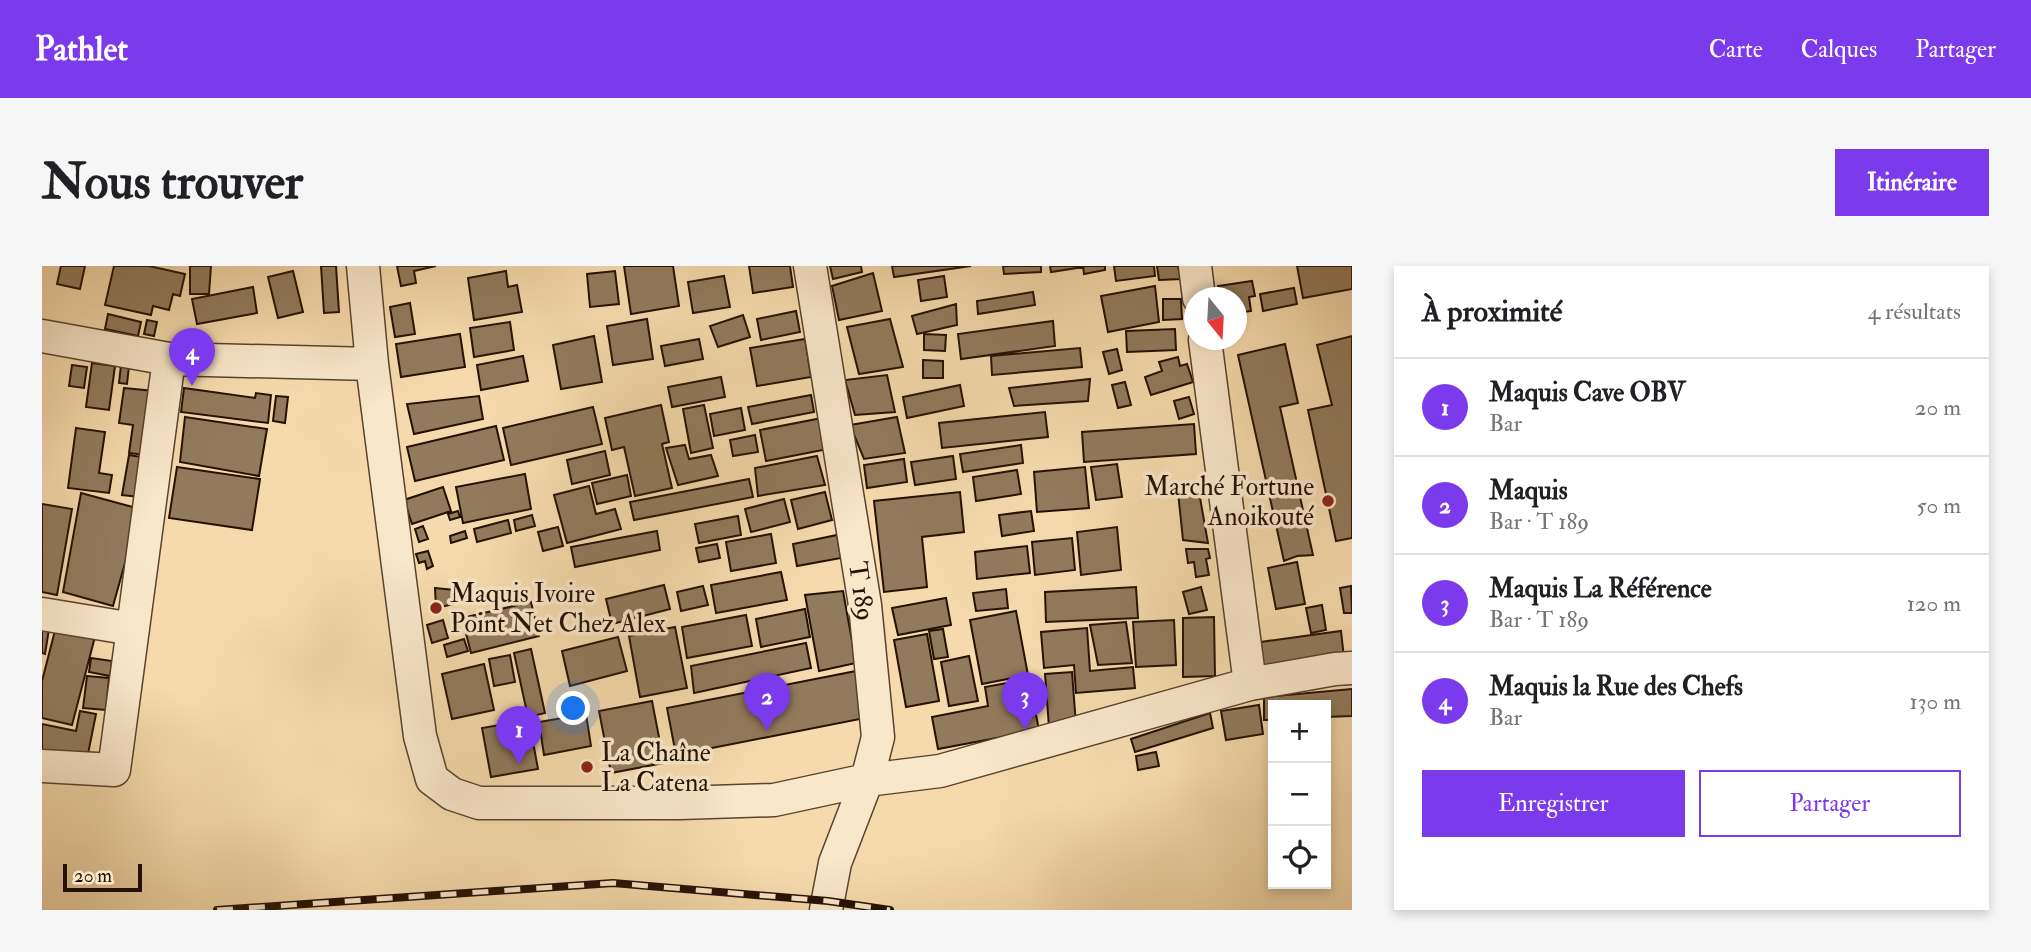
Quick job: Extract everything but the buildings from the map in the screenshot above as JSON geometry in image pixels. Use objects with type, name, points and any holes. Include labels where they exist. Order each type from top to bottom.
[{"type":"street","points":[[363,266],[372,364],[420,736],[432,779],[452,794],[479,803],[774,800],[867,780],[940,772],[1250,684],[1352,668]]},
{"type":"street","name":"T 189","points":[[810,266],[865,605],[878,737],[867,780],[835,863],[826,910]]},
{"type":"street","points":[[1195,266],[1198,287]]},
{"type":"street","points":[[42,336],[169,359],[372,364]]},
{"type":"street","points":[[1206,350],[1250,684]]},
{"type":"street","points":[[42,766],[114,770],[169,359]]},
{"type":"street","points":[[42,614],[133,629]]},
{"type":"railway","points":[[217,910],[613,883],[828,901],[890,910]]},
{"type":"place","name":"Maquis la Rue des Chefs","points":[[192,386]]},
{"type":"place","name":"Marché Fortune Anoikouté","points":[[1328,501]]},
{"type":"place","name":"Maquis Ivoire Point Net Chez Alex","points":[[436,608]]},
{"type":"place","name":"Maquis La Référence","points":[[1025,730]]},
{"type":"place","name":"Maquis","points":[[767,731]]},
{"type":"place","name":"Maquis Cave OBV","points":[[519,764]]},
{"type":"place","name":"La Chaîne La Catena","points":[[587,767]]}]
